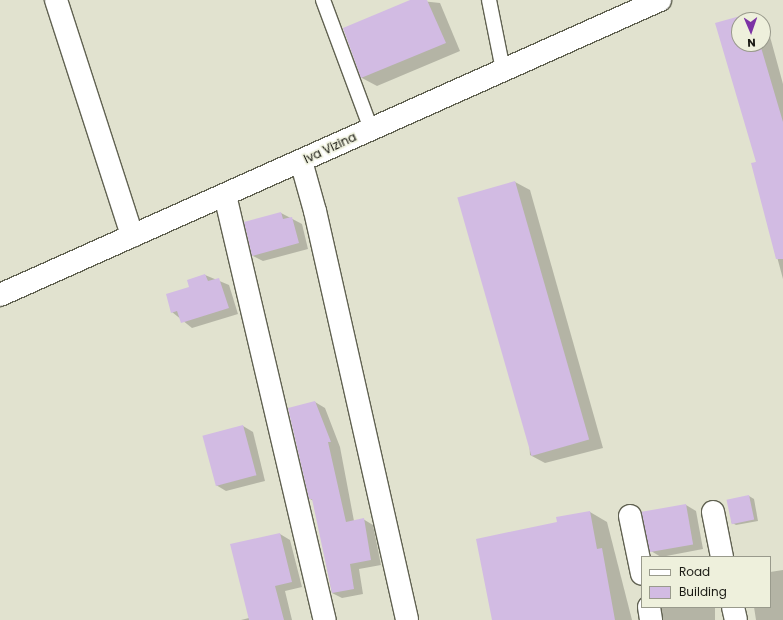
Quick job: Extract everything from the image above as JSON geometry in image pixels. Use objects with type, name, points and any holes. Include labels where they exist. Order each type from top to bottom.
[{"type":"street","points":[[56,0],[132,236]]},
{"type":"street","name":"Iva Vizina","points":[[0,295],[660,0]]},
{"type":"street","points":[[301,161],[315,211],[407,620]]},
{"type":"street","points":[[225,195],[325,620]]},
{"type":"street","points":[[713,512],[722,556]]},
{"type":"street","points":[[630,516],[641,569]]},
{"type":"street","points":[[649,608],[651,620]]},
{"type":"street","points":[[733,608],[736,620]]},
{"type":"lane","points":[[323,0],[371,130]]},
{"type":"lane","points":[[489,0],[503,70]]},
{"type":"building","points":[[410,0],[427,0],[446,43],[361,78],[343,28]]},
{"type":"building","points":[[731,19],[731,52],[762,52],[783,122],[783,259],[776,259],[751,163],[756,162],[715,23]]},
{"type":"building","points":[[515,181],[589,440],[531,456],[457,198]]},
{"type":"building","points":[[281,212],[283,219],[292,217],[299,243],[252,256],[244,222]]},
{"type":"building","points":[[205,274],[208,281],[219,278],[229,308],[181,323],[177,311],[171,313],[166,294],[189,287],[187,280]]},
{"type":"building","points":[[315,401],[331,442],[328,442],[346,522],[364,518],[371,560],[350,564],[354,589],[332,593],[312,499],[309,499],[288,408]]},
{"type":"building","points":[[243,425],[256,475],[216,486],[202,436]]},
{"type":"building","points":[[749,495],[754,519],[732,524],[727,500]]},
{"type":"building","points":[[686,504],[693,544],[649,552],[642,512]]},
{"type":"building","points":[[590,511],[597,549],[602,548],[615,620],[492,620],[476,539],[557,522],[556,517]]},
{"type":"building","points":[[280,533],[292,582],[275,586],[284,620],[249,620],[230,544]]}]
